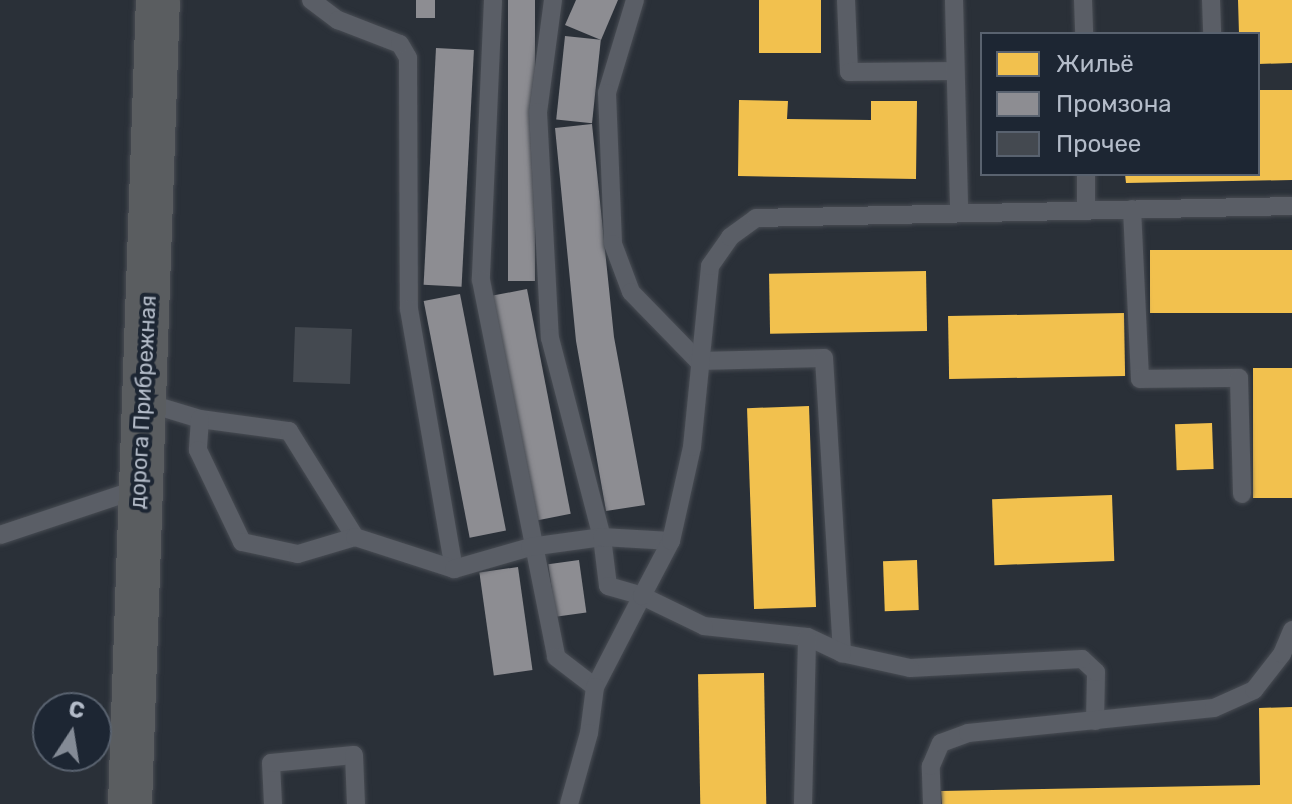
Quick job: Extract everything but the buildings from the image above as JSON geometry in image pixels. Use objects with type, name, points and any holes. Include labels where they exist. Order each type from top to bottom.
[{"type":"highway","name":"дорога Прибрежная","points":[[130,804],[138,489],[144,402],[158,0]]},
{"type":"lane","points":[[311,0],[338,20],[400,44],[408,58],[409,309],[454,569]]},
{"type":"lane","points":[[493,0],[481,280],[530,547],[556,657],[595,687]]},
{"type":"lane","points":[[553,0],[538,112],[550,338],[602,537],[608,586],[642,596],[704,626],[807,637],[842,653],[910,668],[1082,659],[1096,672],[1095,721]]},
{"type":"lane","points":[[635,0],[607,93],[613,244],[631,292],[698,361],[824,358],[842,653]]},
{"type":"lane","points":[[846,0],[849,72],[955,71]]},
{"type":"lane","points":[[954,0],[959,212]]},
{"type":"lane","points":[[1083,0],[1084,32]]},
{"type":"lane","points":[[1211,0],[1212,32]]},
{"type":"lane","points":[[1086,176],[1086,209]]},
{"type":"lane","points":[[569,804],[589,733],[595,687],[671,541],[692,447],[698,361],[710,266],[730,237],[756,218],[1292,206]]},
{"type":"lane","points":[[1132,209],[1140,379],[1239,378],[1242,494]]},
{"type":"lane","points":[[144,402],[200,419],[289,431],[355,537]]},
{"type":"lane","points":[[200,419],[198,450],[242,542],[298,554],[355,537],[454,569],[530,547],[602,537],[671,541]]},
{"type":"lane","points":[[0,535],[138,489]]},
{"type":"lane","points":[[932,804],[931,766],[941,743],[968,733],[1214,708],[1254,690],[1282,654],[1292,630]]},
{"type":"lane","points":[[803,804],[807,637]]},
{"type":"lane","points":[[273,804],[271,763],[354,755],[356,804]]}]
